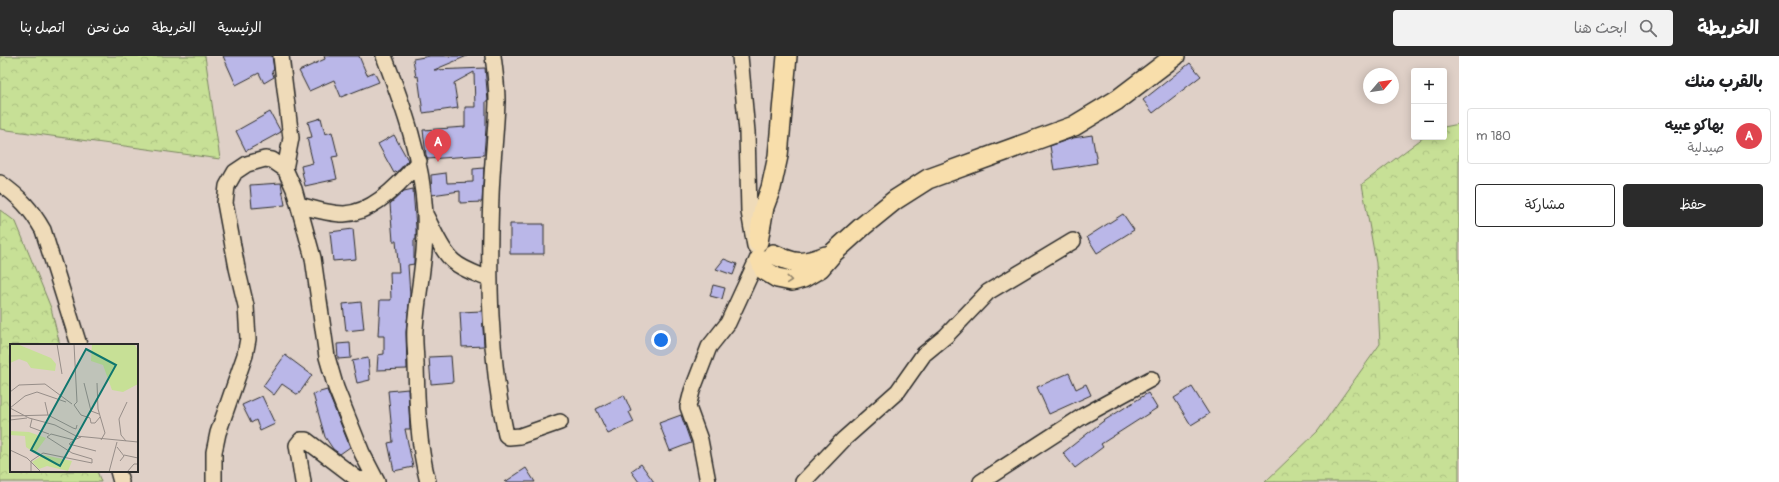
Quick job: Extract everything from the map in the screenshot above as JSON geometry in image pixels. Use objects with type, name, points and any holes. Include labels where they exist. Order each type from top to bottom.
[{"type":"main road","points":[[787,56],[778,156],[771,188],[764,206],[763,251],[789,262],[799,264],[809,263],[833,253],[895,200],[928,179],[1074,126],[1117,100],[1175,56]]},
{"type":"street","points":[[281,56],[291,138],[285,168],[299,205],[313,258],[327,357],[336,388],[362,453],[377,482]]},
{"type":"street","points":[[384,56],[405,110],[419,161],[422,180],[425,215],[425,244],[415,330],[420,431],[428,482]]},
{"type":"street","points":[[493,56],[497,100],[491,195],[489,279],[491,335],[497,396],[506,435],[509,438],[560,422]]},
{"type":"street","points":[[708,482],[700,440],[688,407],[692,390],[709,347],[728,323],[763,251],[749,212],[746,132],[740,56]]},
{"type":"street","points":[[214,482],[214,452],[218,433],[245,355],[248,339],[246,306],[237,268],[225,203],[228,186],[235,172],[247,164],[259,160],[272,160],[285,168]]},
{"type":"street","points":[[299,205],[322,211],[344,214],[364,209],[380,199],[399,183],[419,161]]},
{"type":"street","points":[[0,183],[19,197],[33,213],[43,230],[79,344]]},
{"type":"street","points":[[425,215],[444,250],[453,261],[466,269],[489,279]]},
{"type":"street","points":[[803,482],[844,440],[898,390],[924,354],[946,336],[988,292],[1073,241]]},
{"type":"street","points":[[981,482],[1083,416],[1151,379]]},
{"type":"street","points":[[303,482],[298,445],[301,440],[306,440],[356,478],[370,482]]},
{"type":"street","points":[[118,472],[121,482]]},
{"type":"green space","points":[[0,56],[205,56],[220,159],[0,129]]},
{"type":"green space","points":[[1459,124],[1459,482],[1265,482],[1318,431],[1380,344],[1376,263],[1362,184],[1420,140],[1447,140],[1447,126]]},
{"type":"green space","points":[[0,210],[16,222],[51,308],[60,344],[10,344],[10,472],[97,472],[101,482],[0,482]]},
{"type":"building","points":[[223,56],[272,56],[274,70],[272,71],[274,77],[264,83],[259,73],[236,85]]},
{"type":"building","points":[[324,56],[359,56],[367,75],[374,72],[379,82],[341,97],[334,80],[309,91],[299,71],[325,59]]},
{"type":"building","points":[[430,56],[467,56],[434,70],[485,68],[488,101],[486,101],[484,155],[428,159],[426,155],[423,130],[465,127],[465,107],[475,107],[474,72],[454,83],[458,108],[423,113],[418,76],[416,77],[413,59]]},
{"type":"building","points":[[1190,63],[1201,76],[1153,113],[1143,100]]},
{"type":"building","points":[[270,112],[281,132],[246,151],[236,131]]},
{"type":"building","points":[[321,118],[325,134],[332,132],[338,156],[332,157],[337,179],[305,186],[301,166],[313,163],[307,138],[312,137],[308,122]]},
{"type":"building","points":[[394,135],[408,160],[399,170],[394,173],[378,144]]},
{"type":"building","points":[[1092,135],[1097,163],[1054,170],[1050,146],[1073,138]]},
{"type":"building","points":[[484,168],[482,202],[460,203],[460,191],[432,195],[431,175],[446,173],[447,183],[473,182],[473,169]]},
{"type":"building","points":[[281,183],[285,205],[252,208],[250,185]]},
{"type":"building","points":[[413,189],[416,240],[414,240],[414,264],[408,265],[410,295],[406,332],[407,369],[377,370],[378,355],[384,354],[384,336],[378,336],[380,300],[391,300],[390,272],[399,272],[396,241],[393,241],[390,204],[404,191]]},
{"type":"building","points":[[1123,214],[1134,230],[1097,253],[1087,237]]},
{"type":"building","points":[[510,224],[544,224],[544,254],[510,254]]},
{"type":"building","points":[[353,229],[356,259],[333,261],[330,232]]},
{"type":"building","points":[[724,259],[737,264],[733,275],[716,269]]},
{"type":"building","points":[[713,285],[725,288],[722,299],[710,296]]},
{"type":"building","points":[[361,302],[364,329],[346,331],[343,304]]},
{"type":"building","points":[[482,311],[484,346],[462,347],[460,312]]},
{"type":"building","points":[[350,343],[351,358],[338,359],[337,344]]},
{"type":"building","points":[[285,355],[312,375],[298,395],[282,384],[274,395],[263,386]]},
{"type":"building","points":[[451,356],[453,382],[431,384],[429,357]]},
{"type":"building","points":[[368,358],[370,380],[357,383],[352,361]]},
{"type":"building","points":[[1069,373],[1076,389],[1086,384],[1091,395],[1049,414],[1037,387]]},
{"type":"building","points":[[1192,387],[1209,414],[1191,425],[1174,398]]},
{"type":"building","points":[[408,389],[410,429],[405,429],[413,467],[394,471],[388,443],[393,442],[388,391]]},
{"type":"building","points":[[327,390],[350,447],[340,454],[333,449],[325,437],[313,394]]},
{"type":"building","points":[[1148,393],[1157,408],[1101,444],[1103,447],[1075,468],[1063,453],[1102,422]]},
{"type":"building","points":[[624,395],[631,411],[629,412],[634,422],[608,434],[596,409]]},
{"type":"building","points":[[262,396],[275,424],[260,431],[256,420],[251,423],[242,405]]},
{"type":"building","points":[[681,415],[691,443],[670,451],[659,423]]},
{"type":"building","points":[[641,464],[654,482],[639,482],[631,471]]},
{"type":"building","points":[[526,468],[535,482],[505,482]]},
{"type":"place","name":"بهاكو عبيه","points":[[438,162]]}]
